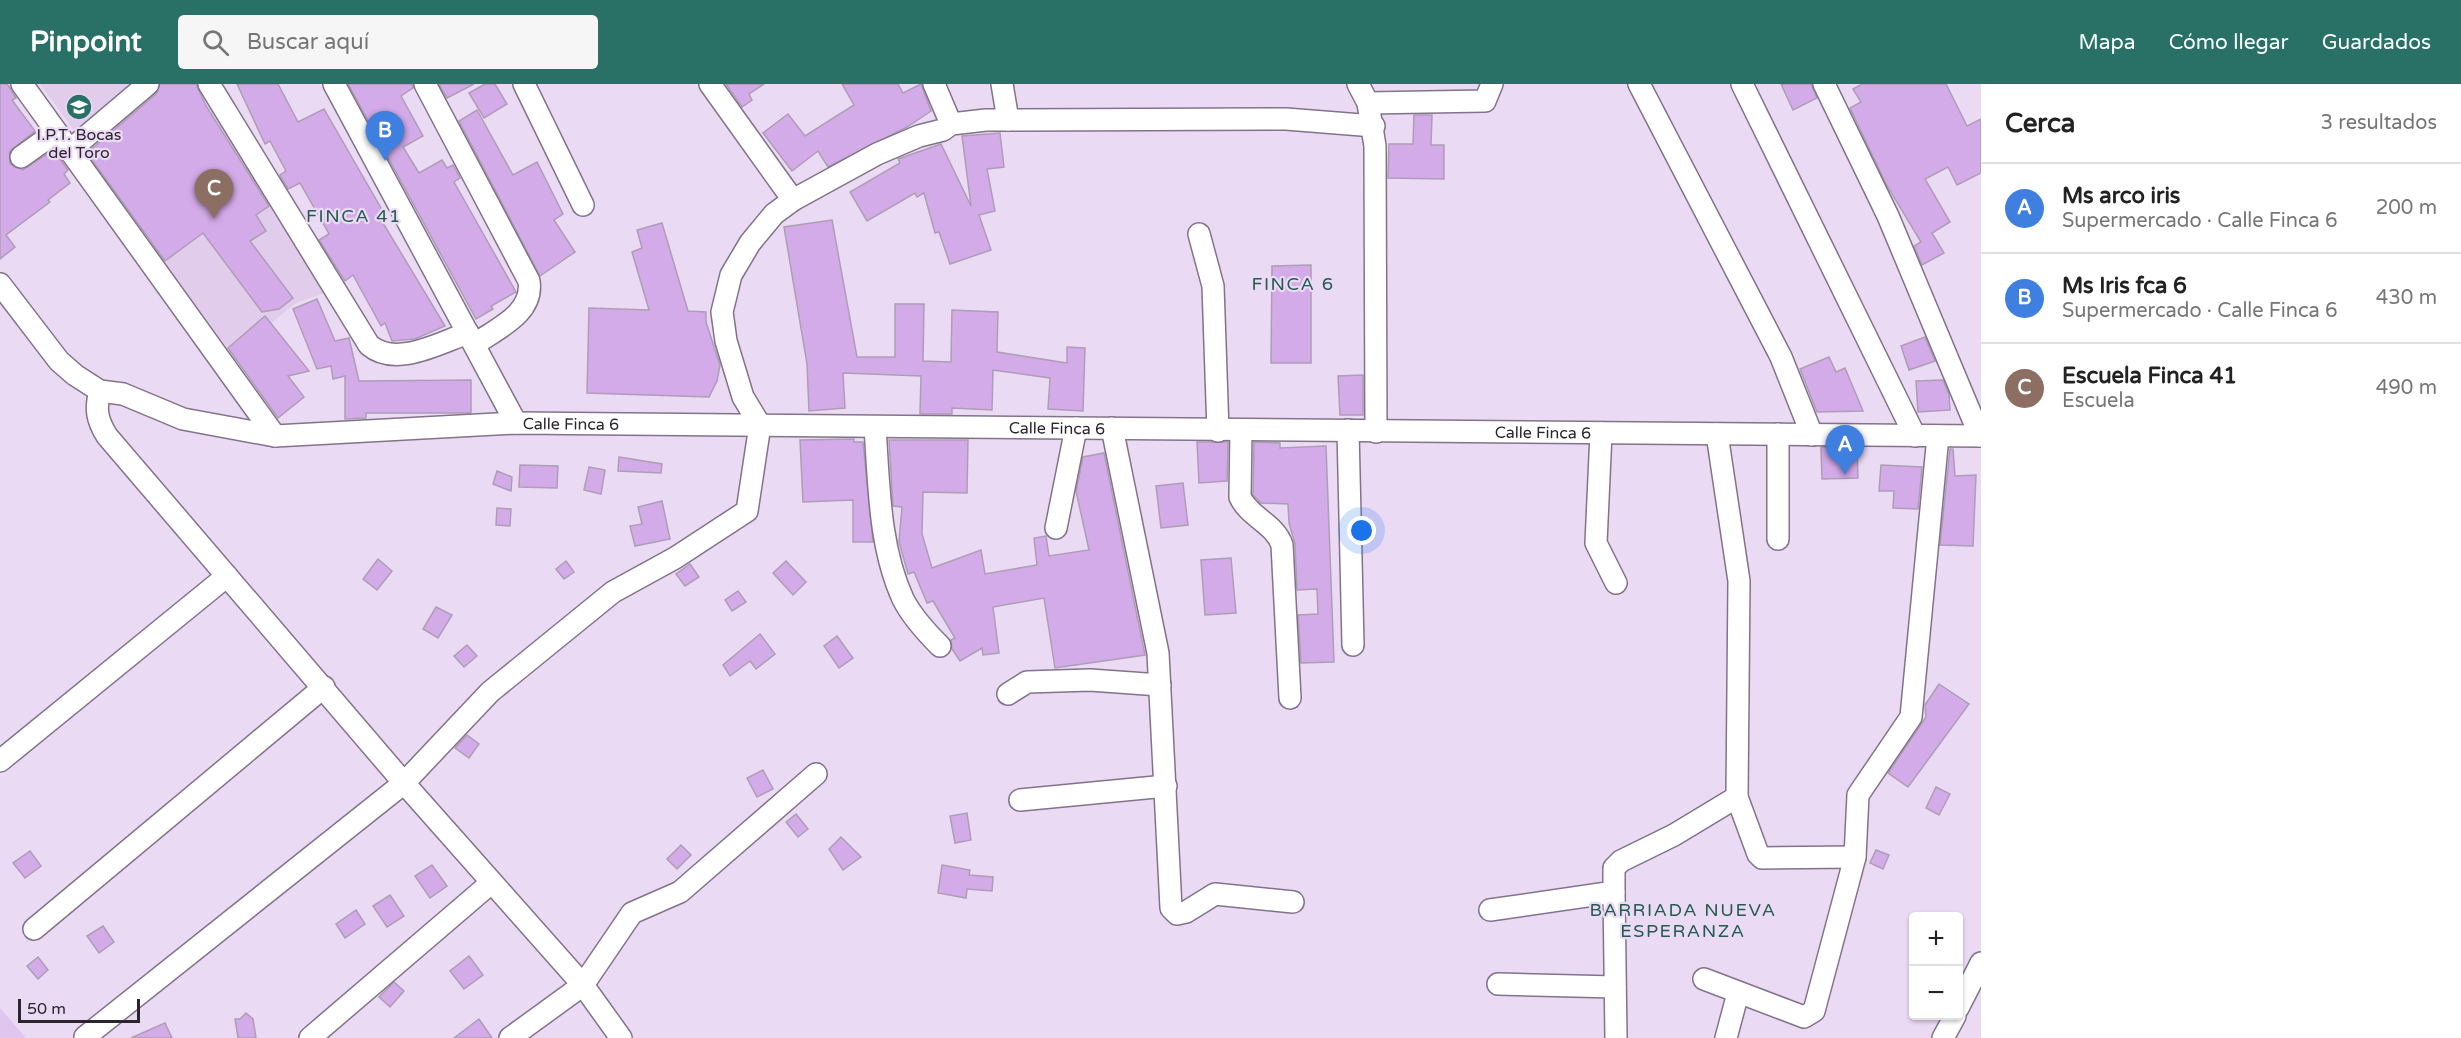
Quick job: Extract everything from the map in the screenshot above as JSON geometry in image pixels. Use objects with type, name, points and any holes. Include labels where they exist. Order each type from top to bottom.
[{"type":"street","points":[[22,84],[275,436]]},
{"type":"street","points":[[69,151],[148,84]]},
{"type":"street","points":[[209,84],[369,345],[378,353],[400,356],[472,338],[521,311],[531,292],[529,281],[425,84]]},
{"type":"street","name":"Calle Finca 6","points":[[334,84],[516,423],[875,428],[1981,436]]},
{"type":"street","points":[[525,84],[583,205]]},
{"type":"street","points":[[710,84],[793,200]]},
{"type":"street","points":[[934,84],[951,124]]},
{"type":"street","points":[[1002,84],[1008,120]]},
{"type":"street","points":[[1358,84],[1368,103],[1374,126],[1376,432]]},
{"type":"street","points":[[1368,103],[1485,101],[1492,84]]},
{"type":"street","points":[[1639,84],[1781,357],[1812,435]]},
{"type":"street","points":[[1742,84],[1915,435]]},
{"type":"street","points":[[1824,84],[1888,216],[1981,436]]},
{"type":"street","points":[[85,1037],[404,783],[490,692],[613,591],[675,558],[747,511],[760,425],[743,398],[726,341],[722,312],[731,275],[750,243],[774,214],[793,200],[877,154],[919,136],[943,130],[951,124],[1008,120],[1286,119],[1374,126]]},
{"type":"street","points":[[21,157],[56,132]]},
{"type":"street","points":[[1199,234],[1213,286],[1218,430]]},
{"type":"street","points":[[0,284],[59,361],[100,391],[123,394],[183,419],[275,436],[516,423]]},
{"type":"street","points":[[100,391],[95,408],[99,423],[107,436],[491,884],[583,985],[621,1038]]},
{"type":"street","points":[[875,428],[880,504],[890,565],[904,600],[920,625],[940,646]]},
{"type":"street","points":[[1056,528],[1076,428]]},
{"type":"street","points":[[1112,428],[1158,653],[1171,908],[1177,914],[1186,912],[1215,894],[1293,902]]},
{"type":"street","points":[[1241,430],[1240,497],[1244,506],[1279,536],[1282,545],[1290,698]]},
{"type":"street","points":[[1348,430],[1353,645]]},
{"type":"street","points":[[1601,433],[1596,543],[1616,583]]},
{"type":"street","points":[[1717,434],[1739,581],[1737,797],[1758,854],[1762,858],[1855,857]]},
{"type":"street","points":[[1778,434],[1778,539]]},
{"type":"street","points":[[1704,979],[1804,1017],[1814,1011],[1855,857],[1858,795],[1911,717],[1938,436]]},
{"type":"street","points":[[0,761],[227,576]]},
{"type":"street","points":[[1008,694],[1027,682],[1090,680],[1160,685]]},
{"type":"street","points":[[34,929],[324,687]]},
{"type":"street","points":[[510,1038],[583,985],[632,913],[680,892],[816,774]]},
{"type":"street","points":[[1020,800],[1166,786]]},
{"type":"street","points":[[1616,1038],[1614,868],[1622,861],[1674,835],[1737,797]]},
{"type":"street","points":[[310,1038],[491,884]]},
{"type":"street","points":[[1490,910],[1614,892]]},
{"type":"street","points":[[1963,1000],[1981,963]]},
{"type":"street","points":[[1498,984],[1615,987]]},
{"type":"street","points":[[1726,1038],[1738,993]]},
{"type":"street","points":[[1943,1038],[1952,1020]]},
{"type":"shaded area","name":"I.P.T. Bocas del Toro","points":[[40,84],[130,84],[74,130]]},
{"type":"shaded area","points":[[174,84],[214,84],[330,291],[296,303],[232,355],[163,262],[97,160]]},
{"type":"shaded area","points":[[0,1008],[26,1038],[0,1038]]},
{"type":"building","points":[[0,84],[7,84],[10,88],[16,98],[12,100],[35,131],[10,151],[10,164],[23,170],[53,150],[68,170],[64,174],[70,183],[48,200],[50,202],[6,235],[15,247],[0,259]]},
{"type":"building","points":[[160,84],[196,84],[206,106],[269,206],[256,215],[266,231],[250,241],[293,298],[279,309],[262,312],[203,233],[165,261],[87,153],[156,94]]},
{"type":"building","points":[[237,84],[278,84],[298,122],[324,109],[385,215],[380,218],[445,326],[415,339],[392,341],[385,323],[381,326],[353,275],[345,281],[319,240],[329,234],[300,183],[288,189],[280,175],[286,171],[270,141],[265,144]]},
{"type":"building","points":[[348,84],[412,84],[413,88],[401,96],[423,136],[403,147],[419,173],[442,160],[447,168],[453,165],[460,178],[454,182],[516,292],[491,306],[493,309],[476,319]]},
{"type":"building","points":[[439,84],[474,84],[447,98]]},
{"type":"building","points":[[485,84],[495,84],[507,104],[484,118],[469,93]]},
{"type":"building","points":[[726,84],[764,84],[749,94],[752,100],[742,107]]},
{"type":"building","points":[[842,84],[898,84],[903,93],[921,84],[931,111],[907,127],[828,167],[818,151],[792,171],[763,133],[788,114],[805,136],[854,105]]},
{"type":"building","points":[[1781,84],[1811,84],[1817,98],[1793,110]]},
{"type":"building","points":[[1862,84],[1946,84],[1967,126],[1981,119],[1981,173],[1957,185],[1948,167],[1925,179],[1950,222],[1932,233],[1944,253],[1922,265],[1914,246],[1921,242],[1886,184],[1850,108],[1861,102],[1853,89]]},
{"type":"building","points":[[477,110],[513,175],[537,162],[563,214],[554,220],[575,252],[540,276],[459,121]]},
{"type":"building","points":[[1414,115],[1432,115],[1431,145],[1444,145],[1444,179],[1388,178],[1389,144],[1413,144]]},
{"type":"building","points":[[1000,133],[1004,167],[987,169],[995,211],[979,215],[991,250],[950,264],[939,232],[935,233],[924,193],[917,197],[915,193],[867,221],[850,192],[900,163],[898,159],[941,144],[971,206],[962,136]]},
{"type":"building","points":[[832,220],[857,357],[895,357],[895,304],[924,304],[923,361],[951,362],[952,310],[998,312],[997,352],[1067,363],[1067,347],[1085,348],[1083,411],[1048,409],[1050,378],[993,370],[992,410],[952,408],[952,414],[920,414],[921,376],[843,373],[845,408],[809,411],[807,364],[784,227]]},
{"type":"building","points":[[662,223],[688,311],[706,312],[706,322],[720,365],[717,381],[709,397],[587,393],[589,308],[649,310],[632,252],[642,248],[637,230]]},
{"type":"building","points":[[1311,265],[1311,363],[1271,363],[1272,266]]},
{"type":"building","points":[[317,299],[335,341],[349,338],[359,381],[471,380],[471,413],[366,413],[366,418],[345,419],[345,376],[333,379],[331,366],[317,369],[293,309]]},
{"type":"building","points":[[265,316],[309,371],[288,376],[304,397],[278,418],[228,348]]},
{"type":"building","points":[[1925,337],[1935,361],[1909,370],[1901,346]]},
{"type":"building","points":[[1829,357],[1836,372],[1845,368],[1863,411],[1817,412],[1800,369]]},
{"type":"building","points":[[1363,375],[1363,415],[1340,415],[1338,376]]},
{"type":"building","points":[[1943,380],[1949,395],[1950,410],[1918,412],[1916,381]]},
{"type":"building","points":[[854,439],[854,442],[863,442],[873,542],[853,542],[853,500],[803,502],[800,440]]},
{"type":"building","points":[[889,440],[968,440],[967,493],[923,492],[922,534],[932,568],[981,550],[985,574],[1037,565],[1034,538],[1046,536],[1049,556],[1089,550],[1076,491],[1083,457],[1104,453],[1145,655],[1055,668],[1044,598],[993,607],[999,653],[983,655],[982,648],[960,661],[952,649],[951,640],[955,638],[933,601],[927,603],[914,572],[908,574],[899,542],[902,507],[893,506]]},
{"type":"building","points":[[1197,442],[1228,442],[1227,481],[1199,483]]},
{"type":"building","points":[[1254,442],[1280,443],[1280,448],[1326,446],[1334,662],[1301,663],[1298,615],[1318,614],[1317,589],[1297,590],[1295,544],[1289,523],[1288,504],[1261,503],[1253,495]]},
{"type":"building","points":[[1821,447],[1857,448],[1858,478],[1822,479]]},
{"type":"building","points":[[1950,449],[1953,449],[1955,476],[1976,475],[1973,546],[1940,545]]},
{"type":"building","points":[[619,457],[662,464],[661,473],[618,471]]},
{"type":"building","points":[[520,465],[558,466],[557,488],[519,487]]},
{"type":"building","points":[[1881,465],[1922,467],[1918,509],[1893,508],[1894,491],[1879,491]]},
{"type":"building","points":[[589,467],[605,470],[601,494],[584,490]]},
{"type":"building","points":[[497,471],[512,477],[511,491],[493,484]]},
{"type":"building","points":[[1183,483],[1188,525],[1161,528],[1156,486]]},
{"type":"building","points":[[662,501],[670,539],[635,546],[630,526],[642,524],[638,507]]},
{"type":"building","points":[[497,508],[511,509],[510,526],[496,525]]},
{"type":"building","points":[[1231,558],[1236,613],[1205,615],[1201,560]]},
{"type":"building","points":[[378,559],[392,571],[377,590],[363,579]]},
{"type":"building","points":[[566,561],[574,572],[564,579],[556,569]]},
{"type":"building","points":[[786,561],[806,582],[793,595],[773,573]]},
{"type":"building","points":[[690,564],[699,577],[685,586],[676,574]]},
{"type":"building","points":[[738,591],[746,602],[732,611],[725,600]]},
{"type":"building","points":[[436,607],[452,615],[438,638],[423,629]]},
{"type":"building","points":[[760,634],[775,654],[756,669],[750,661],[730,676],[723,665]]},
{"type":"building","points":[[837,636],[853,658],[839,668],[824,646]]},
{"type":"building","points":[[467,645],[477,656],[464,667],[454,656]]},
{"type":"building","points":[[1939,684],[1969,704],[1908,787],[1888,773],[1926,717],[1925,705]]},
{"type":"building","points":[[467,735],[479,744],[469,758],[455,748]]},
{"type":"building","points":[[763,770],[773,789],[757,797],[747,778]]},
{"type":"building","points":[[1936,787],[1950,794],[1939,815],[1926,808]]},
{"type":"building","points":[[967,813],[971,840],[955,843],[950,816]]},
{"type":"building","points":[[796,814],[808,829],[798,837],[786,822]]},
{"type":"building","points":[[841,837],[861,857],[843,870],[829,849]]},
{"type":"building","points":[[681,845],[691,855],[677,869],[667,859]]},
{"type":"building","points":[[1876,850],[1889,855],[1883,869],[1870,863]]},
{"type":"building","points":[[30,851],[41,866],[25,878],[13,863]]},
{"type":"building","points":[[432,865],[447,886],[430,898],[415,876]]},
{"type":"building","points":[[942,865],[970,870],[969,875],[993,877],[992,891],[967,889],[966,898],[938,893]]},
{"type":"building","points":[[390,895],[404,916],[387,927],[373,906]]},
{"type":"building","points":[[356,910],[365,924],[345,938],[336,924]]},
{"type":"building","points":[[103,926],[114,942],[99,953],[87,936]]},
{"type":"building","points":[[469,956],[483,975],[464,989],[450,971]]},
{"type":"building","points":[[38,957],[48,970],[38,979],[27,966]]},
{"type":"building","points":[[394,982],[404,991],[390,1007],[379,997]]},
{"type":"building","points":[[246,1013],[253,1019],[256,1038],[238,1038],[235,1019],[240,1019]]},
{"type":"building","points":[[479,1019],[492,1038],[454,1038]]},
{"type":"building","points":[[165,1023],[172,1038],[131,1038]]},
{"type":"place","name":"I.P.T. Bocas del Toro","points":[[79,107]]},
{"type":"place","name":"Ms Iris fca 6","points":[[385,161]]},
{"type":"place","name":"Escuela Finca 41","points":[[214,219]]},
{"type":"place","name":"Ms arco iris","points":[[1845,475]]},
{"type":"district","name":"FINCA 41","points":[[354,216]]},
{"type":"district","name":"FINCA 6","points":[[1293,284]]},
{"type":"district","name":"BARRIADA NUEVA ESPERANZA","points":[[1683,920]]}]
